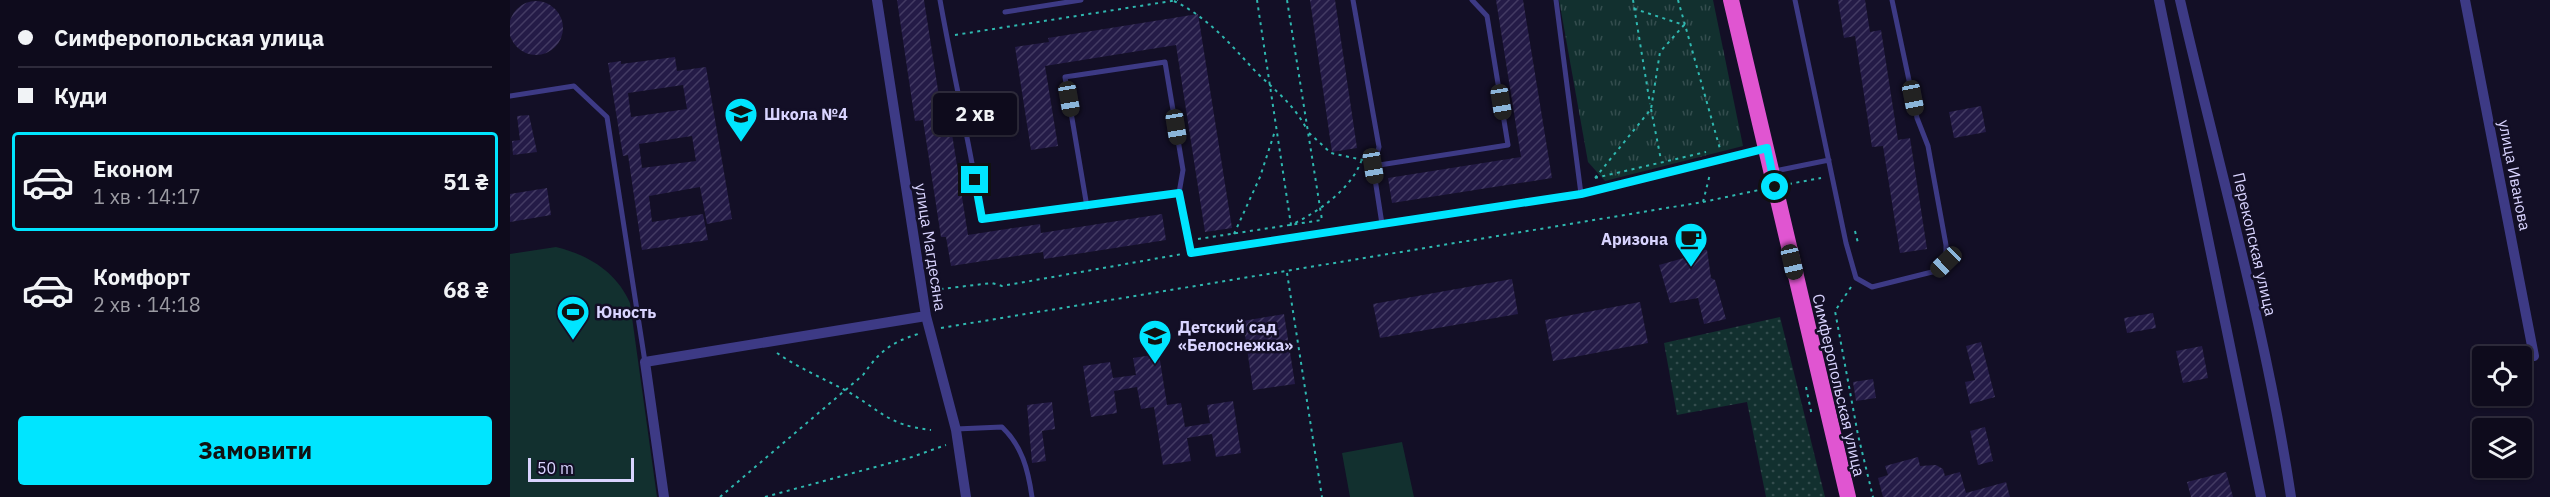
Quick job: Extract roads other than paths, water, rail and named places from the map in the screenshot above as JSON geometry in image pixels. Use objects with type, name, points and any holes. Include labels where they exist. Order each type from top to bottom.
[{"type":"highway","name":"Симферопольская улица","points":[[1731,0],[1848,497]]},
{"type":"street","name":"улица Магдесяна","points":[[877,0],[926,316],[957,435],[966,497]]},
{"type":"street","points":[[2159,0],[2261,497]]},
{"type":"street","name":"Перекопская улица","points":[[2180,0],[2256,315],[2286,451],[2291,497]]},
{"type":"street","name":"улица Иванова","points":[[2465,0],[2534,356]]},
{"type":"street","points":[[664,497],[645,362],[926,316]]},
{"type":"lane","points":[[940,0],[956,90],[966,121],[982,219],[1046,209],[1087,207],[1179,193]]},
{"type":"lane","points":[[1005,12],[1081,0]]},
{"type":"lane","points":[[1353,0],[1378,147],[1373,166],[1382,224]]},
{"type":"lane","points":[[1373,166],[1508,145],[1487,16],[1472,0]]},
{"type":"lane","points":[[1556,0],[1581,194]]},
{"type":"lane","points":[[1795,0],[1856,278],[1872,287],[1936,271],[1946,262],[1946,245],[1928,146],[1917,118],[1892,0]]},
{"type":"lane","points":[[1087,207],[1065,77],[1165,62],[1183,170],[1179,193],[1191,253],[1581,194],[1767,148]]},
{"type":"lane","points":[[510,96],[574,86],[607,117],[645,362]]},
{"type":"lane","points":[[1772,171],[1829,160]]},
{"type":"lane","points":[[957,435],[1002,427],[1014,438],[1023,455],[1032,497]]},
{"type":"place","name":"Школа №4","points":[[741,143]]},
{"type":"place","name":"Аризона","points":[[1691,268]]},
{"type":"place","name":"Юность","points":[[573,341]]},
{"type":"place","name":"Детский сад «Белоснежка»","points":[[1155,365]]}]
